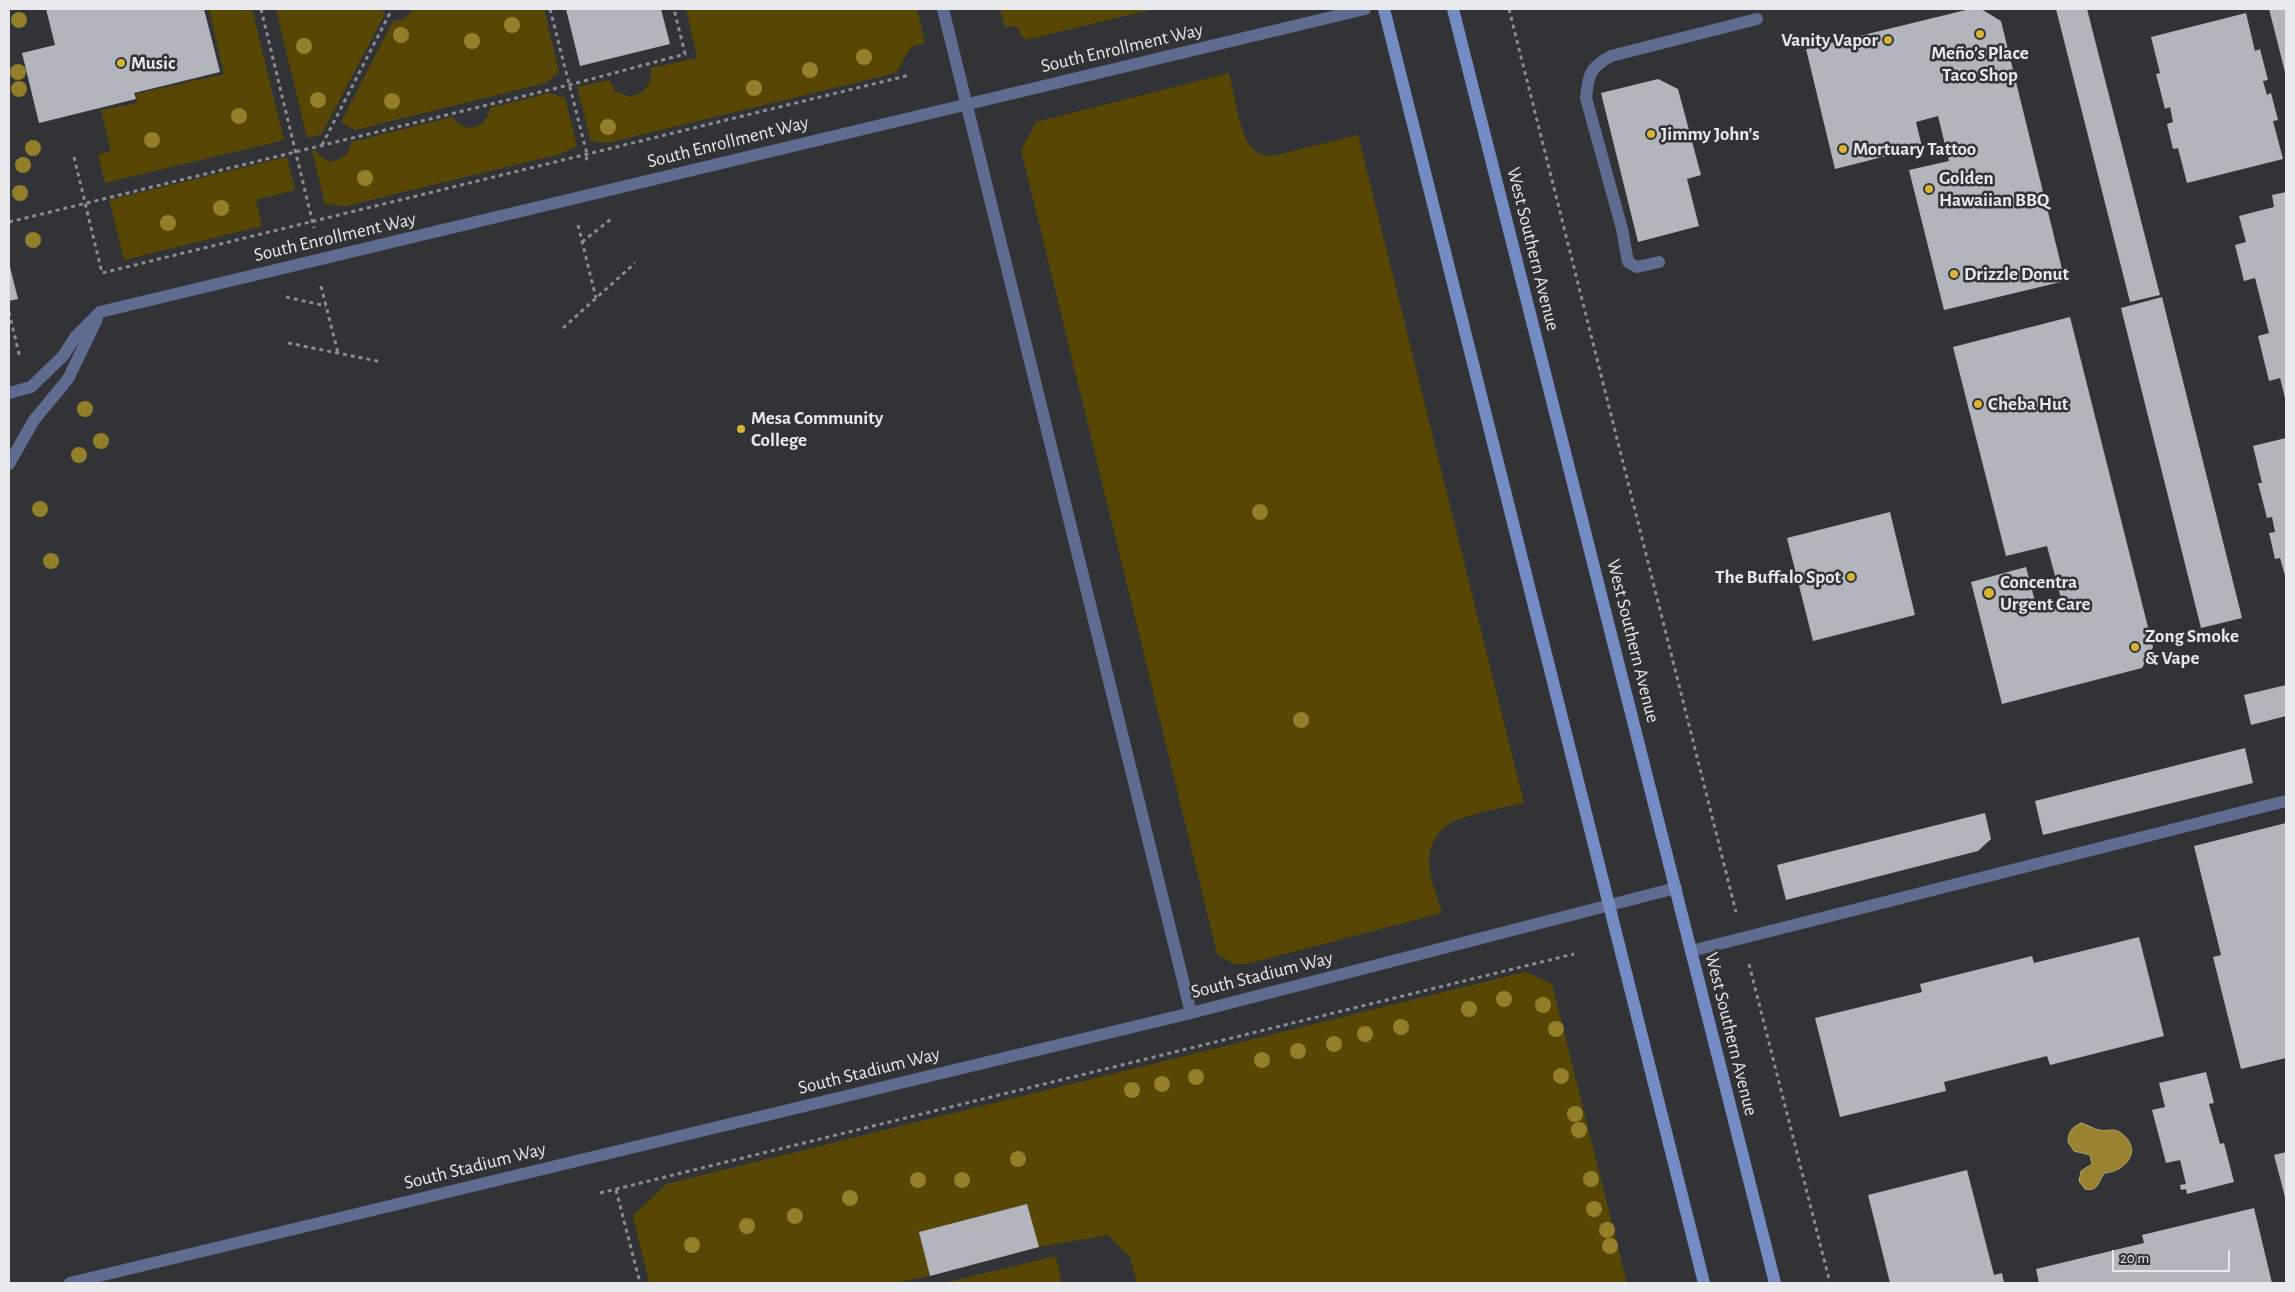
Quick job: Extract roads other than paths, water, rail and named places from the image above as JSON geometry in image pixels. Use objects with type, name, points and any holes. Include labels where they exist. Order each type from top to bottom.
[{"type":"main road","points":[[1384,9],[1704,1283]]},
{"type":"main road","name":"West Southern Avenue","points":[[1453,9],[1775,1283]]},
{"type":"lane","points":[[943,9],[1191,1013]]},
{"type":"lane","name":"South Enrollment Way","points":[[100,312],[1365,9]]},
{"type":"lane","points":[[1659,262],[1637,267],[1628,262],[1622,229],[1588,105],[1589,77],[1595,65],[1611,56],[1757,19]]},
{"type":"lane","points":[[9,393],[31,387],[63,356],[76,336],[100,312]]},
{"type":"lane","points":[[9,464],[34,420],[68,378],[100,312]]},
{"type":"lane","points":[[1691,951],[2286,801]]},
{"type":"lane","name":"South Stadium Way","points":[[70,1283],[1191,1013],[1676,888]]},
{"type":"place","name":"Meño’s Place Taco Shop","points":[[1980,34]]},
{"type":"place","name":"Vanity Vapor","points":[[1888,40]]},
{"type":"place","name":"Music","points":[[121,63]]},
{"type":"place","name":"Jimmy John's","points":[[1651,134]]},
{"type":"place","name":"Mortuary Tattoo","points":[[1843,149]]},
{"type":"place","name":"Golden Hawaiian BBQ","points":[[1929,189]]},
{"type":"place","name":"Drizzle Donut","points":[[1954,274]]},
{"type":"place","name":"Cheba Hut","points":[[1978,404]]},
{"type":"place","name":"Mesa Community College","points":[[741,429]]},
{"type":"place","name":"The Buffalo Spot","points":[[1851,577]]},
{"type":"place","name":"Concentra Urgent Care","points":[[1989,593]]},
{"type":"place","name":"Zong Smoke & Vape","points":[[2135,647]]}]
